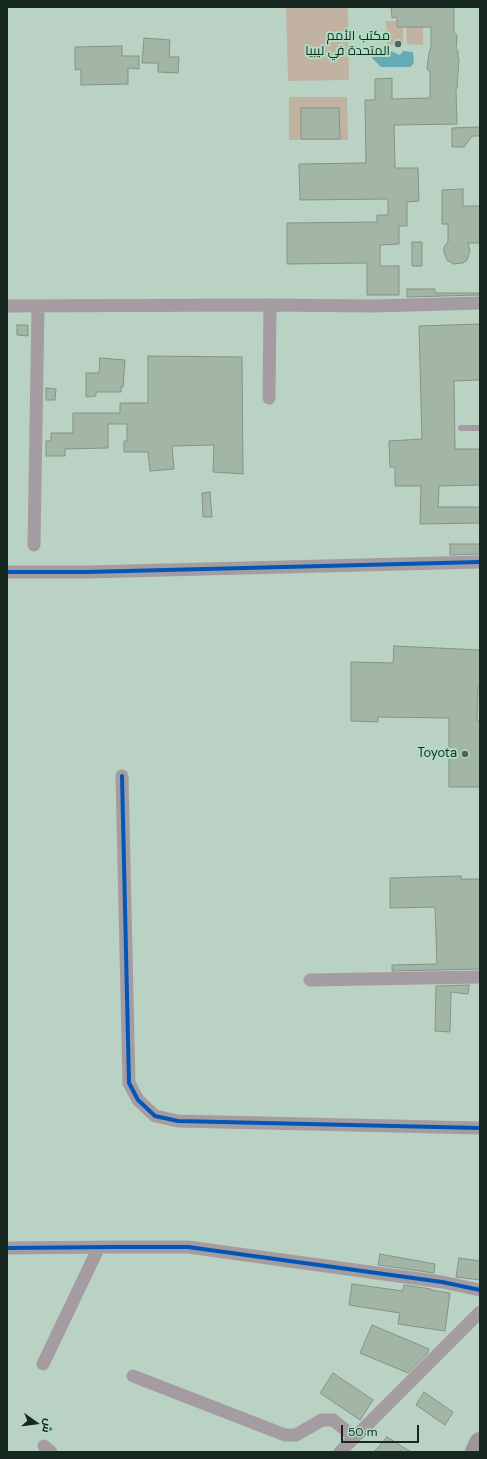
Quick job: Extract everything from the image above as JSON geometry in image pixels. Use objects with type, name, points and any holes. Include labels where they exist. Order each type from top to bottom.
[{"type":"highway","points":[[476,1452],[480,1443]]},
{"type":"street","points":[[7,306],[374,306],[480,303]]},
{"type":"street","points":[[269,398],[270,305]]},
{"type":"street","points":[[34,545],[38,307]]},
{"type":"street","points":[[7,572],[87,572],[480,562]]},
{"type":"street","points":[[122,776],[129,1083],[138,1100],[155,1116],[178,1121],[480,1128]]},
{"type":"street","points":[[310,980],[480,977]]},
{"type":"street","points":[[43,1364],[99,1247]]},
{"type":"street","points":[[7,1248],[188,1247],[442,1282],[480,1290]]},
{"type":"street","points":[[340,1452],[480,1312]]},
{"type":"street","points":[[133,1376],[285,1435],[296,1435],[322,1420],[333,1420],[354,1437]]},
{"type":"lane","points":[[461,428],[480,428]]},
{"type":"shaded area","points":[[286,7],[348,7],[349,80],[288,81]]},
{"type":"shaded area","points":[[386,21],[403,21],[403,45],[387,45]]},
{"type":"shaded area","points":[[406,27],[423,27],[423,45],[407,44]]},
{"type":"shaded area","points":[[289,97],[347,97],[348,140],[289,140]]},
{"type":"water","points":[[383,48],[400,55],[403,51],[413,52],[414,63],[410,67],[381,67],[372,58],[375,52]]},
{"type":"building","points":[[391,7],[454,7],[454,33],[457,35],[456,50],[458,51],[459,58],[456,90],[457,124],[394,125],[395,168],[418,168],[419,201],[407,202],[407,226],[399,226],[399,244],[380,245],[380,266],[399,266],[399,295],[367,295],[367,263],[287,264],[287,223],[377,222],[377,215],[388,215],[388,199],[300,200],[299,164],[366,163],[365,100],[375,100],[375,79],[392,78],[392,99],[430,98],[430,72],[427,69],[431,48],[431,27],[397,27],[397,17],[392,18]]},
{"type":"building","points":[[144,38],[170,40],[169,57],[179,57],[178,73],[158,72],[158,63],[142,63]]},
{"type":"building","points":[[122,46],[122,56],[139,56],[139,69],[128,68],[128,84],[81,85],[81,69],[75,70],[75,47]]},
{"type":"building","points":[[301,108],[339,108],[340,139],[301,139]]},
{"type":"building","points":[[480,127],[480,136],[472,136],[464,147],[452,147],[452,128]]},
{"type":"building","points":[[463,189],[463,206],[480,206],[480,243],[468,243],[470,251],[467,260],[463,263],[454,264],[447,260],[444,252],[444,247],[448,242],[448,224],[442,224],[442,190]]},
{"type":"building","points":[[412,242],[422,242],[422,266],[412,266]]},
{"type":"building","points":[[407,289],[435,289],[435,293],[480,293],[480,295],[407,297]]},
{"type":"building","points":[[480,324],[480,380],[454,381],[455,449],[480,449],[480,485],[439,486],[438,507],[480,507],[480,523],[420,524],[421,486],[395,486],[395,467],[390,467],[389,441],[422,439],[419,326]]},
{"type":"building","points":[[17,325],[28,325],[28,336],[17,335]]},
{"type":"building","points":[[148,356],[242,357],[243,474],[213,472],[214,445],[172,446],[174,469],[150,471],[148,452],[124,452],[124,441],[127,441],[127,424],[108,424],[108,448],[65,449],[65,456],[46,456],[46,441],[51,441],[51,433],[73,433],[73,413],[120,413],[120,403],[148,403]]},
{"type":"building","points":[[100,358],[125,360],[123,387],[121,387],[121,392],[96,392],[96,396],[86,397],[86,373],[99,373]]},
{"type":"building","points":[[46,388],[56,389],[55,400],[46,400]]},
{"type":"building","points":[[210,492],[212,517],[203,517],[202,493]]},
{"type":"building","points":[[450,544],[480,544],[480,554],[450,555]]},
{"type":"building","points":[[394,646],[480,650],[480,687],[478,687],[477,721],[480,721],[480,787],[449,787],[449,718],[378,717],[378,722],[351,721],[351,662],[393,663]]},
{"type":"building","points":[[461,876],[461,879],[480,879],[480,969],[392,971],[392,965],[437,964],[435,907],[390,908],[390,878]]},
{"type":"building","points":[[469,985],[468,994],[451,992],[450,1032],[435,1031],[436,986]]},
{"type":"building","points":[[380,1254],[435,1264],[434,1273],[378,1265]]},
{"type":"building","points":[[459,1258],[480,1261],[480,1280],[456,1277]]},
{"type":"building","points":[[352,1284],[403,1291],[404,1285],[450,1293],[445,1331],[398,1324],[400,1313],[349,1305]]},
{"type":"building","points":[[372,1325],[429,1349],[427,1354],[408,1373],[360,1353]]},
{"type":"building","points":[[333,1373],[373,1400],[360,1420],[320,1393]]},
{"type":"building","points":[[424,1392],[453,1412],[445,1425],[416,1405]]},
{"type":"building","points":[[387,1437],[411,1452],[374,1452]]},
{"type":"cycle path","points":[[7,572],[87,572],[480,562]]},
{"type":"cycle path","points":[[122,776],[129,1083],[138,1100],[155,1116],[178,1121],[480,1128]]},
{"type":"cycle path","points":[[7,1248],[188,1247],[442,1282],[480,1290]]},
{"type":"place","name":"مكتب الأمم المتحدة في ليبيا","points":[[398,44]]},
{"type":"place","name":"Toyota","points":[[465,754]]}]
